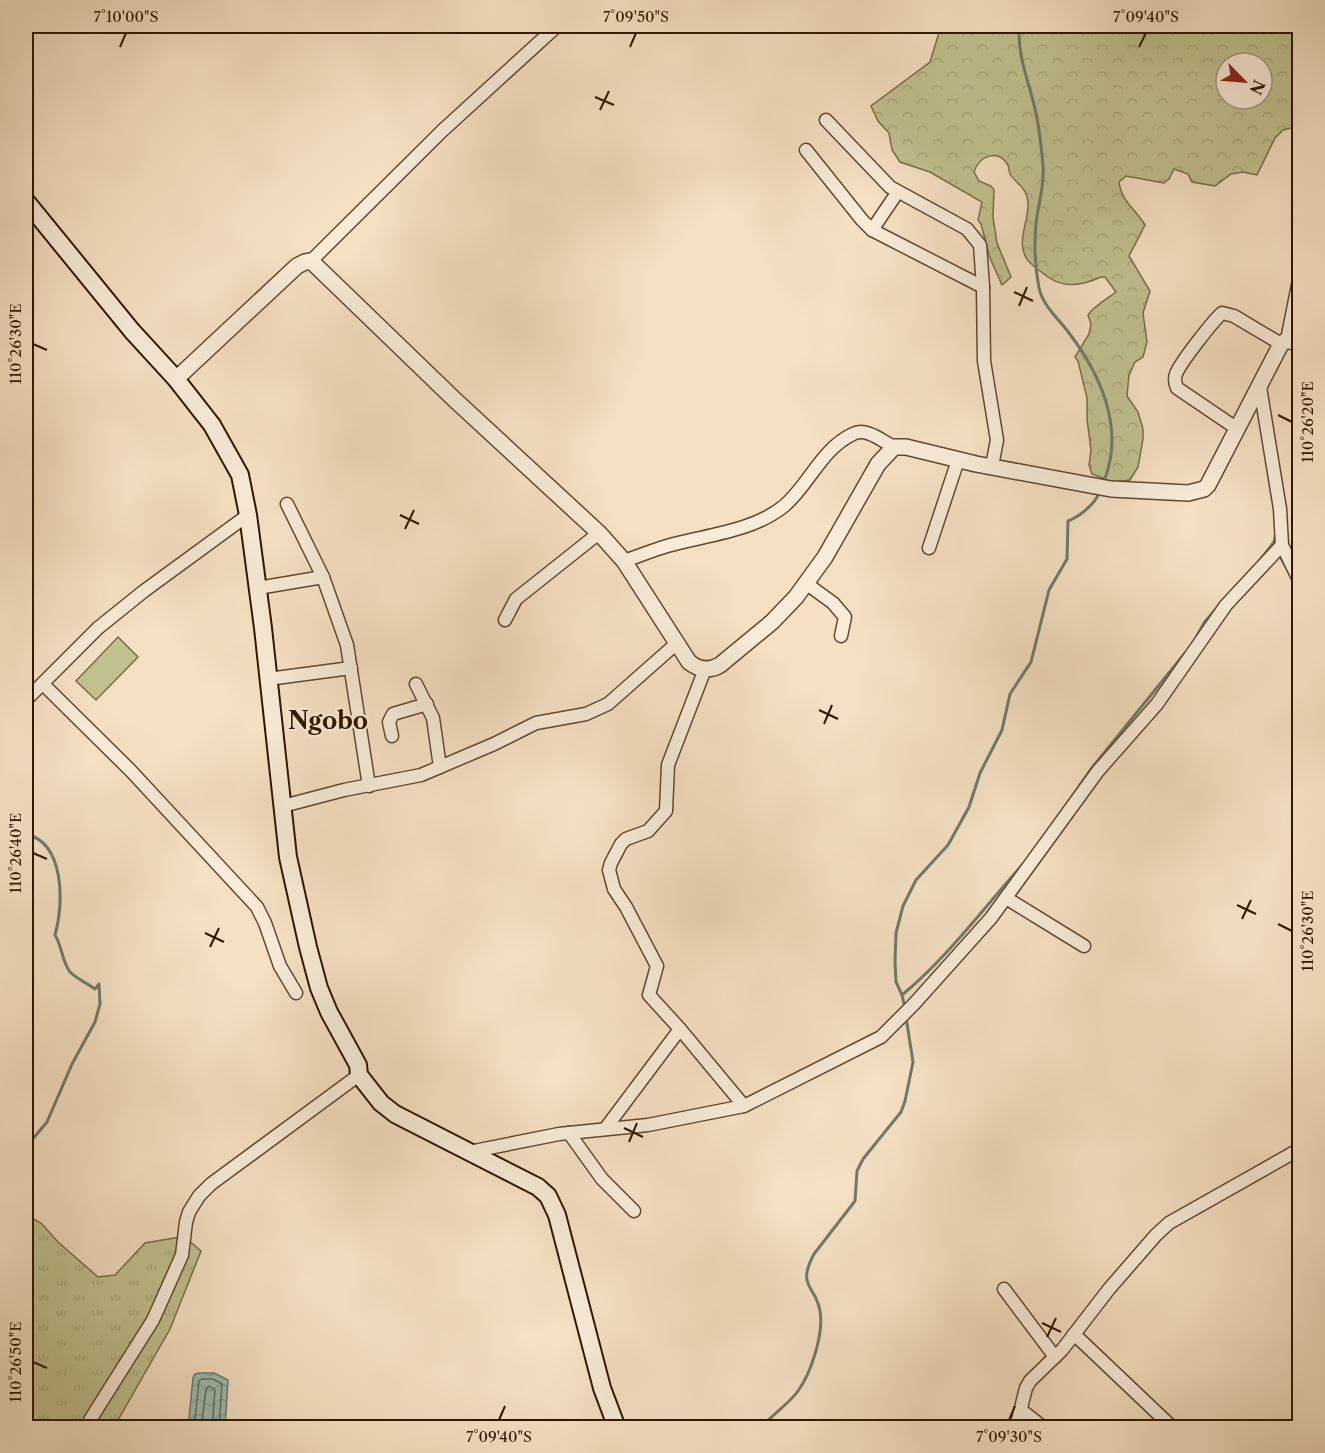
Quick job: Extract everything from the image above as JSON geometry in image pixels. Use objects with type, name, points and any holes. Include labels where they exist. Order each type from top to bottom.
[{"type":"main road","points":[[26,201],[212,425],[240,475],[258,588],[288,857],[319,988],[357,1065],[359,1075],[381,1103],[395,1114],[538,1187],[548,1196],[554,1206],[602,1388],[617,1428]]},
{"type":"street","points":[[311,261],[442,131],[557,26]]},
{"type":"street","points":[[826,120],[897,193],[967,229],[980,245],[984,287],[984,361],[997,440],[992,466]]},
{"type":"street","points":[[806,150],[872,230],[984,287]]},
{"type":"street","points":[[872,230],[897,193]]},
{"type":"street","points":[[176,380],[297,266],[305,261],[311,261],[455,400],[599,533],[624,561],[659,612],[689,662],[705,669],[712,669],[720,664],[754,637],[780,614],[807,584],[878,464],[894,447]]},
{"type":"street","points":[[624,561],[667,546],[736,529],[761,520],[784,506],[826,455],[841,441],[855,433],[866,432],[894,447],[906,447],[958,460],[1111,489],[1188,493],[1204,489],[1214,476],[1236,428],[1289,343],[1299,275]]},
{"type":"street","points":[[1236,428],[1177,388],[1176,373],[1222,313],[1234,316],[1289,343]]},
{"type":"street","points":[[1260,387],[1280,509],[1282,544],[1299,582]]},
{"type":"street","points":[[929,548],[958,460]]},
{"type":"street","points":[[287,504],[323,577],[347,645],[369,786]]},
{"type":"street","points":[[248,515],[144,591],[98,628],[32,690],[131,771],[257,907],[280,966],[296,993]]},
{"type":"street","points":[[505,620],[516,599],[599,533]]},
{"type":"street","points":[[469,1152],[569,1133],[648,1125],[744,1106],[880,1037],[914,1004],[991,918],[1098,771],[1156,704],[1226,605],[1282,544]]},
{"type":"street","points":[[258,588],[323,577]]},
{"type":"street","points":[[807,584],[833,603],[845,616],[841,636]]},
{"type":"street","points":[[283,806],[344,790],[421,775],[494,744],[536,723],[586,714],[599,709],[608,704],[677,643]]},
{"type":"street","points":[[268,679],[351,668]]},
{"type":"street","points":[[705,669],[668,765],[666,811],[648,831],[626,839],[621,844],[609,870],[614,889],[657,966],[650,994],[744,1106]]},
{"type":"street","points":[[416,684],[433,718],[440,767]]},
{"type":"street","points":[[392,736],[389,722],[393,714],[427,704]]},
{"type":"street","points":[[1006,898],[1084,946]]},
{"type":"street","points":[[605,1130],[680,1029]]},
{"type":"street","points":[[90,1420],[153,1320],[164,1298],[182,1255],[186,1222],[199,1196],[211,1184],[359,1075]]},
{"type":"street","points":[[569,1133],[602,1179],[634,1211]]},
{"type":"street","points":[[1016,1428],[1030,1381],[1055,1357],[1156,1235],[1169,1223],[1299,1149]]},
{"type":"street","points":[[1004,1289],[1055,1357]]},
{"type":"street","points":[[1074,1334],[1173,1428]]},
{"type":"street","points":[[1020,1410],[1044,1428]]},
{"type":"green space","points":[[941,26],[1299,26],[1299,126],[1283,130],[1275,138],[1257,175],[1243,172],[1231,174],[1215,186],[1192,182],[1188,174],[1174,169],[1164,183],[1126,176],[1119,182],[1126,200],[1145,225],[1129,256],[1150,291],[1143,313],[1147,342],[1143,357],[1135,362],[1129,375],[1127,396],[1138,412],[1143,429],[1138,467],[1130,480],[1112,482],[1092,474],[1089,465],[1091,450],[1087,398],[1075,357],[1089,334],[1091,324],[1088,315],[1116,292],[1105,277],[1081,284],[1061,283],[1054,281],[1029,262],[1023,251],[1022,243],[1028,200],[1024,190],[1010,174],[1004,160],[989,156],[976,166],[974,172],[979,181],[991,186],[994,190],[993,217],[997,243],[1011,277],[1002,285],[990,258],[978,220],[982,202],[930,172],[900,162],[892,150],[889,133],[878,121],[871,106],[930,62]]},
{"type":"green space","points":[[118,637],[138,657],[96,700],[76,681]]},
{"type":"green space","points":[[26,1215],[41,1223],[58,1242],[98,1277],[115,1275],[145,1243],[180,1237],[201,1251],[170,1329],[114,1427],[26,1427]]},
{"type":"water","points":[[199,1373],[214,1373],[228,1380],[225,1427],[188,1427],[193,1378]]},
{"type":"waterway","points":[[1019,26],[1021,55],[1037,116],[1043,165],[1035,240],[1039,288],[1047,306],[1081,349],[1100,385],[1111,422],[1112,442],[1110,461],[1104,481]]},
{"type":"waterway","points":[[905,1008],[896,982],[895,961],[896,933],[903,906],[916,880],[948,845],[969,807],[980,773],[1002,730],[1010,694],[1031,662],[1049,590],[1067,559],[1068,521],[1086,510],[1099,493]]},
{"type":"waterway","points":[[1260,560],[1274,542],[1276,532]]},
{"type":"waterway","points":[[1281,558],[1289,572]]},
{"type":"waterway","points":[[1193,643],[1204,623],[1220,604]]},
{"type":"waterway","points":[[1062,811],[1091,769],[1185,653]]},
{"type":"waterway","points":[[26,834],[39,840],[48,849],[55,862],[60,892],[55,935],[65,964],[70,972],[95,989],[99,984],[100,1004],[95,1022],[72,1064],[47,1122],[26,1147]]},
{"type":"waterway","points":[[902,995],[951,948],[1025,862]]},
{"type":"waterway","points":[[761,1428],[798,1391],[815,1353],[821,1320],[818,1302],[807,1280],[809,1265],[814,1254],[855,1201],[857,1171],[863,1159],[901,1112],[905,1101],[913,1062],[906,1017]]},
{"type":"district","name":"Ngobo","points":[[328,721]]}]
